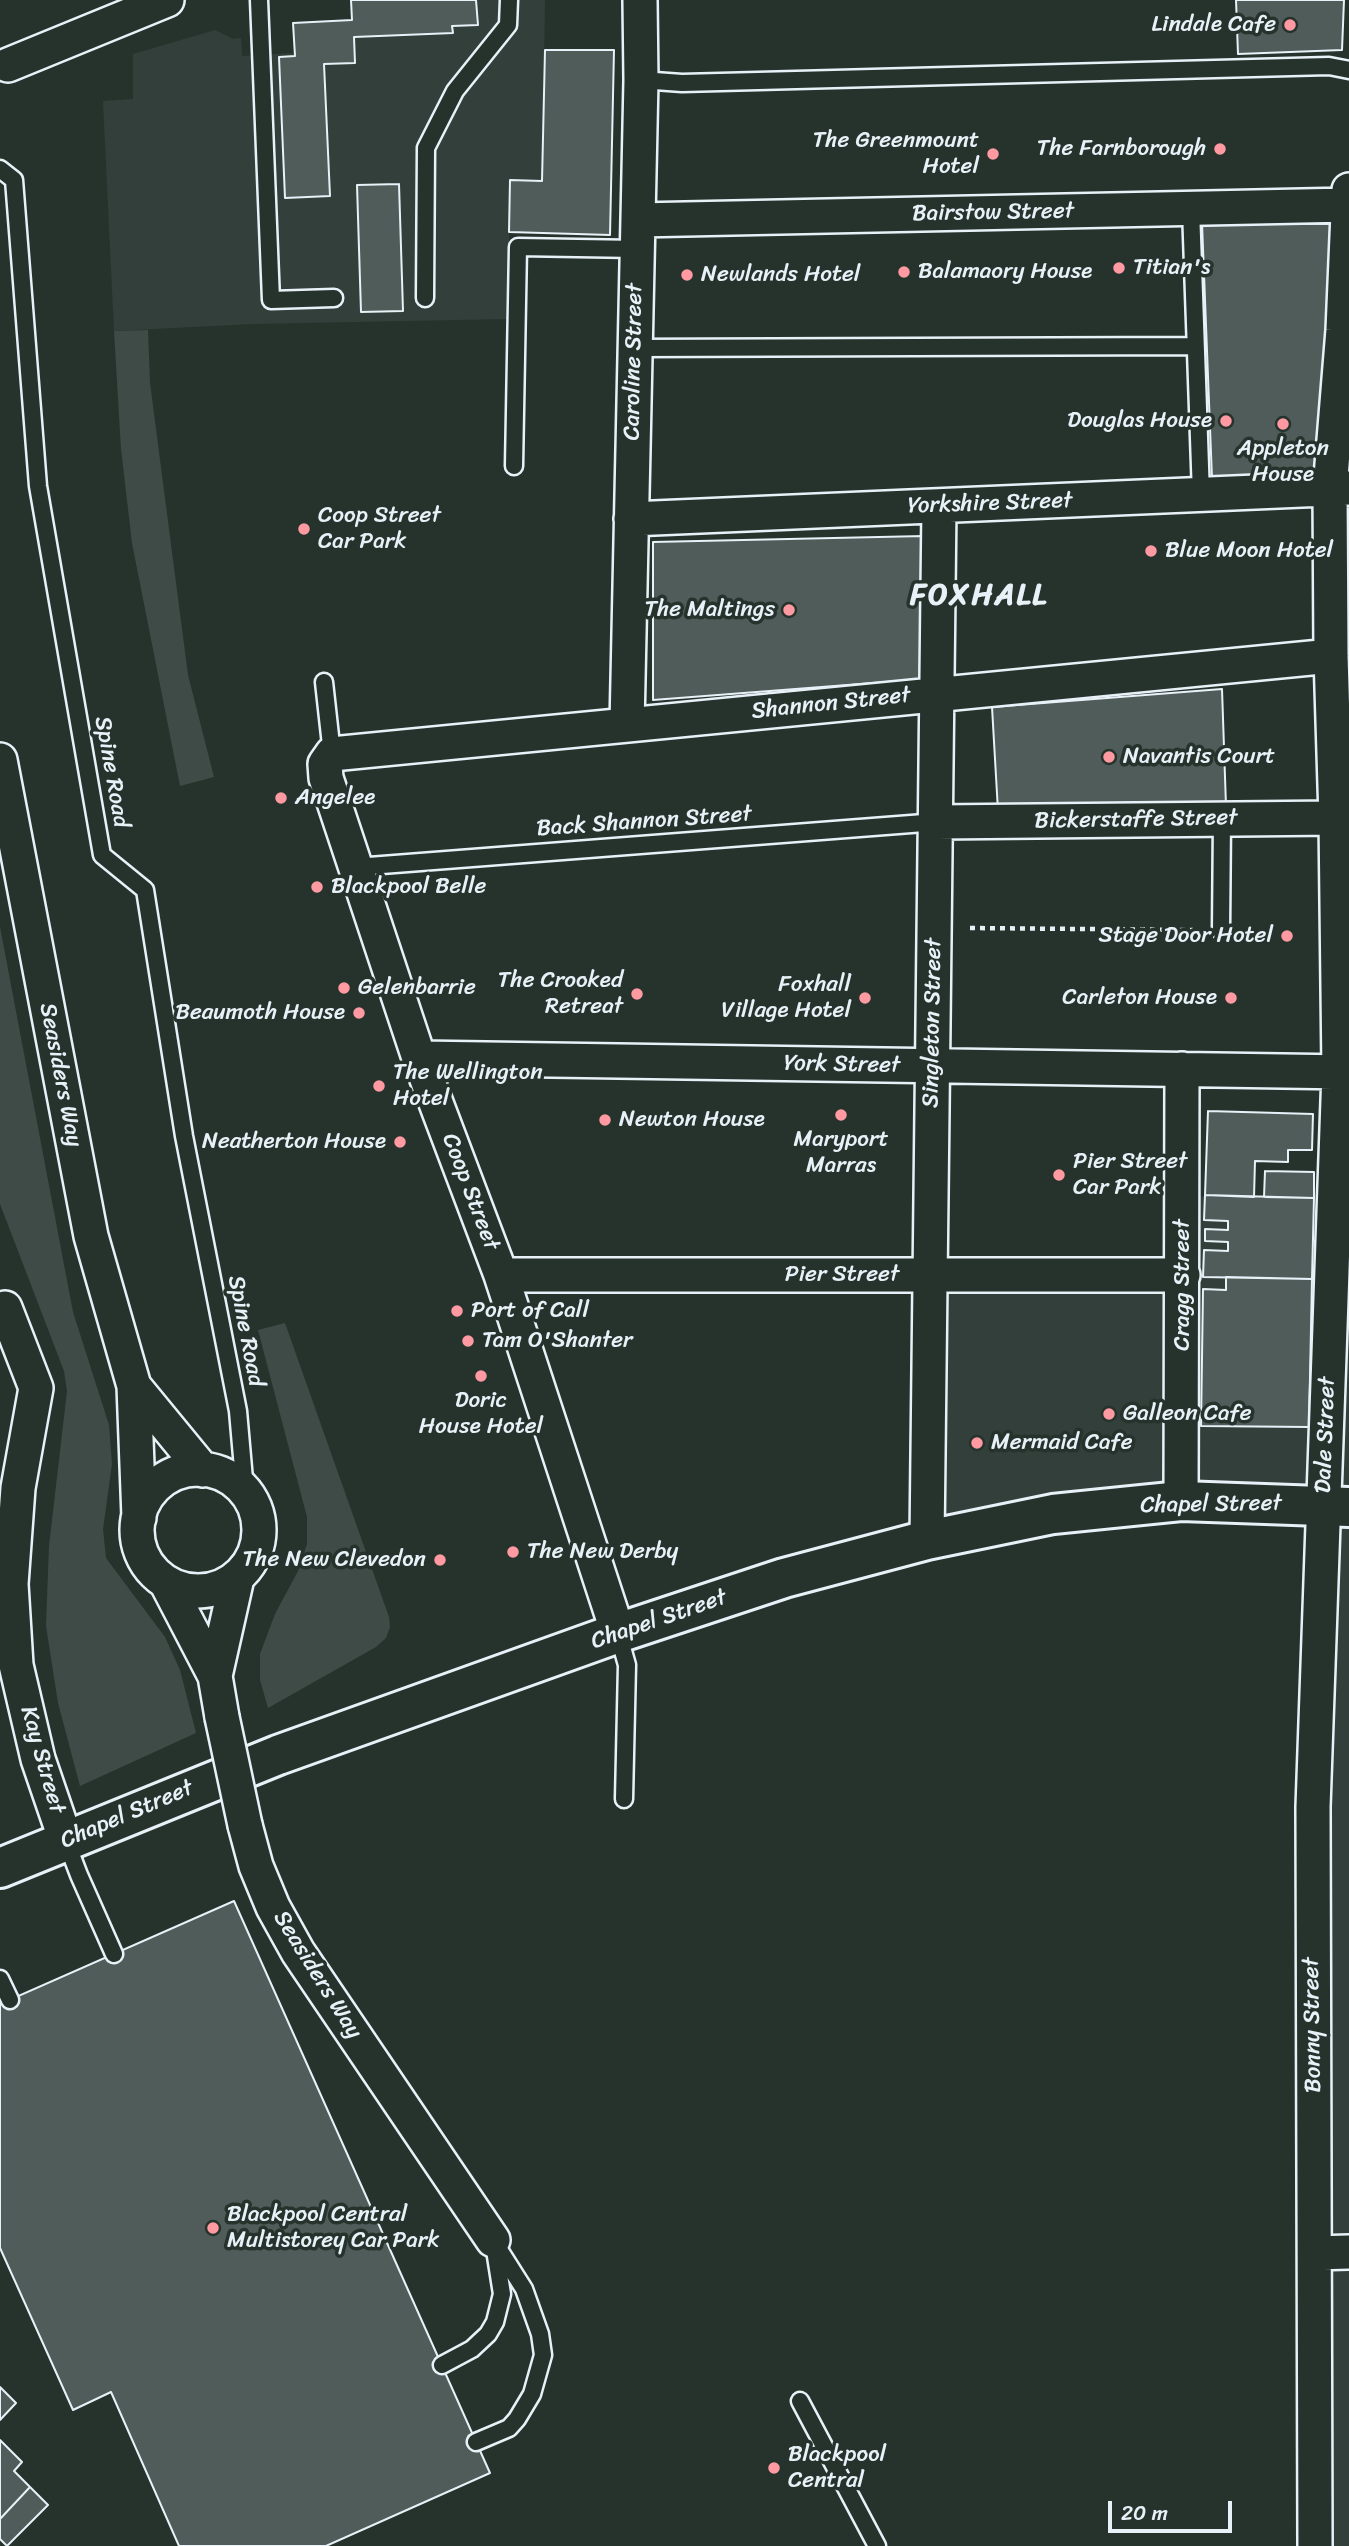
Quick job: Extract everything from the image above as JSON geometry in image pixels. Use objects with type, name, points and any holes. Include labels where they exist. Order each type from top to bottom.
[{"type":"street","points":[[8,65],[167,0]]},
{"type":"street","name":"Caroline Street","points":[[626,725],[641,80],[640,0]]},
{"type":"street","name":"Dale Street","points":[[1336,1506],[1344,1072],[1331,656],[1340,489],[1349,190]]},
{"type":"street","name":"Bairstow Street","points":[[638,234],[1191,209],[1349,205]]},
{"type":"street","name":"Yorkshire Street","points":[[631,519],[1340,489]]},
{"type":"street","name":"Singleton Street","points":[[928,1539],[939,506]]},
{"type":"street","name":"Shannon Street","points":[[331,754],[1331,656]]},
{"type":"street","name":"Coop Street","points":[[331,754],[325,764],[326,778],[419,1058],[501,1275],[618,1633]]},
{"type":"street","name":"Seasiders Way","points":[[0,760],[91,1236],[134,1386],[138,1536],[142,1555],[152,1570],[166,1582],[215,1676],[245,1825],[256,1866],[273,1907],[298,1952],[493,2240]]},
{"type":"street","name":"Bickerstaffe Street","points":[[937,822],[1336,818]]},
{"type":"street","name":"York Street","points":[[419,1058],[1344,1072]]},
{"type":"street","name":"Cragg Street","points":[[1181,1501],[1182,1069]]},
{"type":"street","name":"Pier Street","points":[[501,1275],[1183,1275]]},
{"type":"street","name":"Kay Street","points":[[5,1308],[36,1388],[9,1485],[16,1665],[38,1759],[66,1841]]},
{"type":"street","name":"Seasiders Way","points":[[134,1386],[203,1470]]},
{"type":"street","points":[[139,1518],[145,1501],[155,1487],[169,1477],[186,1471],[219,1473],[233,1480],[245,1491]]},
{"type":"street","name":"Seasiders Way","points":[[215,1676],[237,1578],[250,1564],[258,1546],[256,1508],[245,1491]]},
{"type":"street","name":"Chapel Street","points":[[0,1868],[278,1755],[618,1633],[784,1578],[928,1539],[1053,1514],[1181,1501],[1336,1506]]},
{"type":"street","name":"Bonny Street","points":[[1315,2546],[1312,1807],[1336,1506]]},
{"type":"street","points":[[166,1582],[183,1589],[202,1591],[220,1587],[237,1578]]},
{"type":"street","points":[[1315,2253],[1349,2252]]},
{"type":"lane","points":[[258,0],[271,300],[334,298]]},
{"type":"lane","points":[[425,298],[426,148],[455,91],[508,26],[509,0]]},
{"type":"lane","points":[[641,80],[682,83],[1329,66],[1349,70]]},
{"type":"lane","name":"Spine Road","points":[[0,169],[14,180],[38,486],[102,855],[145,890],[184,1136],[238,1411],[245,1491]]},
{"type":"lane","points":[[1191,209],[1201,495]]},
{"type":"lane","points":[[514,466],[518,247],[638,234]]},
{"type":"lane","points":[[635,348],[1195,346]]},
{"type":"lane","points":[[324,682],[331,754]]},
{"type":"lane","points":[[1220,931],[1222,819]]},
{"type":"lane","name":"Back Shannon Street","points":[[356,867],[937,822]]},
{"type":"lane","points":[[618,1633],[626,1665],[624,1799]]},
{"type":"lane","points":[[66,1841],[114,1954]]},
{"type":"lane","points":[[0,1979],[10,2000]]},
{"type":"lane","points":[[442,2365],[472,2350],[488,2334],[495,2322],[502,2294],[493,2240]]},
{"type":"lane","points":[[476,2442],[509,2428],[517,2419],[532,2394],[543,2355],[540,2334],[524,2289],[493,2240]]},
{"type":"lane","points":[[800,2401],[877,2546]]},
{"type":"path","points":[[934,928],[1220,931]]},
{"type":"shaded area","points":[[351,0],[545,0],[542,181],[510,181],[508,319],[252,324],[114,331],[103,101],[133,99],[133,54],[215,30],[233,39],[241,38],[242,56],[294,53],[293,23],[352,20]]},
{"type":"shaded area","points":[[1349,209],[1349,2546],[1316,2546],[1324,1505],[928,1540],[930,1275],[1183,1275],[1183,1196],[1334,1199]]},
{"type":"shaded area","points":[[148,330],[150,383],[188,675],[214,777],[180,786],[132,543],[121,449],[114,331]]},
{"type":"shaded area","points":[[0,927],[73,1312],[109,1425],[112,1464],[103,1529],[106,1558],[165,1637],[180,1670],[196,1733],[80,1786],[58,1703],[46,1626],[49,1546],[67,1391],[64,1371],[0,1204]]},
{"type":"shaded area","points":[[285,1323],[389,1617],[390,1627],[386,1638],[376,1647],[268,1708],[260,1680],[260,1654],[275,1614],[298,1571],[307,1544],[307,1517],[258,1330]]},
{"type":"building","points":[[351,0],[476,0],[478,25],[452,26],[453,33],[354,37],[355,63],[324,64],[330,196],[285,198],[279,57],[295,56],[293,23],[352,20]]},
{"type":"building","name":"Lindale Cafe","points":[[1236,0],[1344,0],[1342,50],[1238,54]]},
{"type":"building","points":[[545,50],[614,50],[610,235],[509,232],[510,180],[542,181]]},
{"type":"building","points":[[399,184],[403,311],[361,312],[357,185]]},
{"type":"building","points":[[1202,223],[1333,224],[1316,475],[1212,479]]},
{"type":"building","name":"The Maltings","points":[[924,536],[925,679],[653,700],[653,542]]},
{"type":"building","name":"Navantis Court","points":[[1222,689],[1226,806],[998,811],[992,707]]},
{"type":"building","points":[[1208,1111],[1313,1114],[1312,1150],[1288,1150],[1288,1162],[1255,1161],[1254,1197],[1205,1195]]},
{"type":"building","points":[[1265,1171],[1314,1172],[1314,1198],[1264,1197]]},
{"type":"building","points":[[1205,1195],[1314,1198],[1312,1279],[1203,1277],[1204,1250],[1228,1251],[1228,1242],[1205,1241],[1205,1229],[1228,1230],[1228,1221],[1204,1220]]},
{"type":"building","points":[[1226,1277],[1312,1279],[1309,1427],[1201,1426],[1203,1289],[1226,1290]]},
{"type":"building","points":[[234,1901],[490,2473],[326,2546],[179,2546],[111,2392],[73,2410],[0,2248],[0,2004]]},
{"type":"building","points":[[0,2387],[16,2403],[0,2420]]},
{"type":"building","points":[[0,2440],[22,2462],[14,2471],[30,2487],[0,2519]]},
{"type":"building","points":[[30,2487],[48,2505],[7,2546],[0,2539],[0,2519]]},
{"type":"place","name":"Lindale Cafe","points":[[1290,25]]},
{"type":"place","name":"The Farnborough","points":[[1220,149]]},
{"type":"place","name":"The Greenmount Hotel","points":[[993,154]]},
{"type":"place","name":"Titian's","points":[[1119,268]]},
{"type":"place","name":"Balamaory House","points":[[904,272]]},
{"type":"place","name":"Newlands Hotel","points":[[687,275]]},
{"type":"place","name":"Douglas House","points":[[1226,421]]},
{"type":"place","name":"Appleton House","points":[[1283,424]]},
{"type":"place","name":"Coop Street Car Park","points":[[304,529]]},
{"type":"place","name":"Blue Moon Hotel","points":[[1151,551]]},
{"type":"place","name":"The Maltings","points":[[789,610]]},
{"type":"place","name":"Navantis Court","points":[[1109,757]]},
{"type":"place","name":"Angelee","points":[[281,798]]},
{"type":"place","name":"Blackpool Belle","points":[[317,887]]},
{"type":"place","name":"Stage Door Hotel","points":[[1287,936]]},
{"type":"place","name":"Gelenbarrie","points":[[344,988]]},
{"type":"place","name":"The Crooked Retreat","points":[[637,994]]},
{"type":"place","name":"Foxhall Village Hotel","points":[[865,998]]},
{"type":"place","name":"Carleton House","points":[[1231,998]]},
{"type":"place","name":"Beaumoth House","points":[[359,1013]]},
{"type":"place","name":"The Wellington Hotel","points":[[379,1086]]},
{"type":"place","name":"Maryport Marras","points":[[841,1115]]},
{"type":"place","name":"Newton House","points":[[605,1120]]},
{"type":"place","name":"Neatherton House","points":[[400,1142]]},
{"type":"place","name":"Pier Street Car Park","points":[[1059,1175]]},
{"type":"place","name":"Port of Call","points":[[457,1311]]},
{"type":"place","name":"Tam O'Shanter","points":[[468,1341]]},
{"type":"place","name":"Doric House Hotel","points":[[481,1376]]},
{"type":"place","name":"Galleon Cafe","points":[[1109,1414]]},
{"type":"place","name":"Mermaid Cafe","points":[[977,1443]]},
{"type":"place","name":"The New Derby","points":[[513,1552]]},
{"type":"place","name":"The New Clevedon","points":[[440,1560]]},
{"type":"place","name":"Blackpool Central Multistorey Car Park","points":[[213,2228]]},
{"type":"place","name":"Blackpool Central","points":[[774,2468]]},
{"type":"district","name":"FOXHALL","points":[[979,596]]}]
